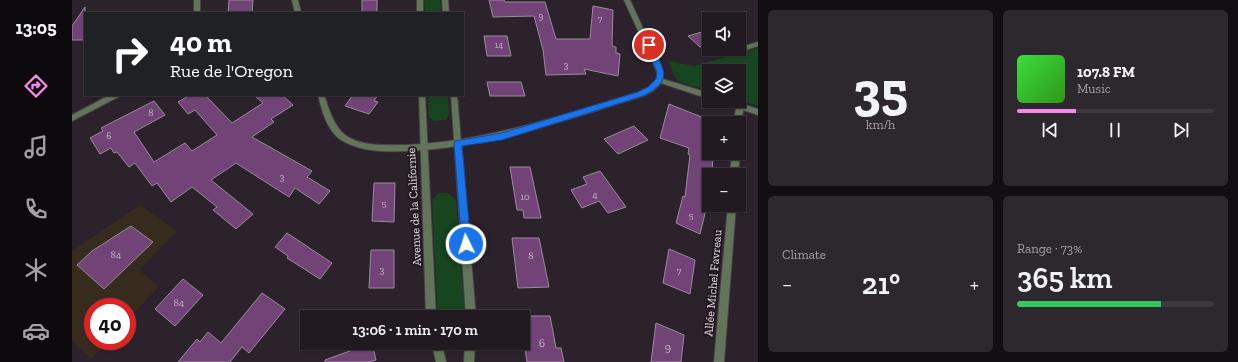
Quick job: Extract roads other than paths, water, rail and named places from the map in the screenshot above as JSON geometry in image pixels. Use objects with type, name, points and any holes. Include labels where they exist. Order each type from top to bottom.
[{"type":"street","points":[[197,0],[197,12]]},
{"type":"street","points":[[295,0],[298,12]]},
{"type":"street","points":[[420,0],[420,12]]},
{"type":"street","points":[[445,0],[446,12]]},
{"type":"street","points":[[321,96],[328,120],[343,136],[366,147],[424,148],[458,144],[502,136],[641,94],[651,89],[660,80],[660,72],[627,0]]},
{"type":"street","points":[[746,48],[758,44]]},
{"type":"street","points":[[660,80],[702,94]]},
{"type":"street","points":[[72,118],[114,96]]},
{"type":"street","name":"Avenue de la Californie","points":[[422,96],[432,310]]},
{"type":"street","points":[[454,96],[471,310]]},
{"type":"street","points":[[746,108],[758,112]]},
{"type":"street","name":"Allée Michel Favreau","points":[[719,362],[731,212]]},
{"type":"street","points":[[438,350],[441,362]]},
{"type":"street","points":[[469,362],[470,350]]}]
